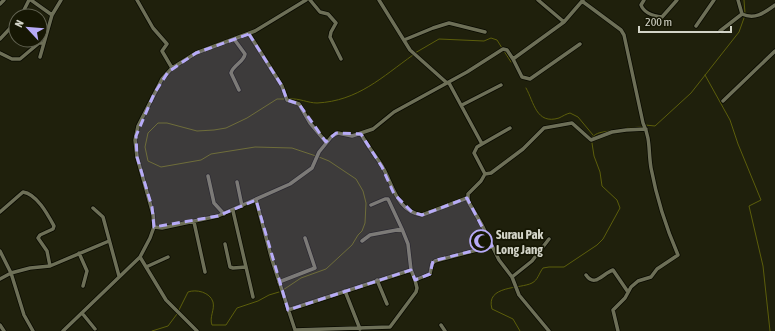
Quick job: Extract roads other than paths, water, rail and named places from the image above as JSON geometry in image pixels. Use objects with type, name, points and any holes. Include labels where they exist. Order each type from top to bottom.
[{"type":"street","points":[[0,4],[4,0]]},
{"type":"street","points":[[30,0],[52,15]]},
{"type":"street","points":[[48,27],[52,15],[61,0]]},
{"type":"street","points":[[137,0],[153,28],[167,44],[162,51],[172,68]]},
{"type":"street","points":[[63,331],[140,257],[148,243],[154,227],[152,207],[137,157],[136,136],[138,126],[159,84],[172,68],[196,53],[249,34],[306,0]]},
{"type":"street","points":[[310,0],[320,12],[328,14],[336,23],[330,37],[341,60]]},
{"type":"street","points":[[379,0],[410,50],[448,83],[462,105],[482,144]]},
{"type":"street","points":[[538,0],[564,22]]},
{"type":"street","points":[[513,59],[564,22],[583,0],[623,33],[644,126],[648,134],[651,168],[661,213],[678,255],[657,269],[651,277],[638,282],[631,287],[613,310],[618,331]]},
{"type":"street","points":[[644,0],[641,5],[642,9],[650,14],[662,17],[677,0]]},
{"type":"street","points":[[696,26],[714,0]]},
{"type":"street","points":[[738,0],[742,14]]},
{"type":"street","points":[[720,31],[742,14],[758,16],[775,5]]},
{"type":"street","points":[[404,40],[449,23],[485,32]]},
{"type":"street","points":[[0,39],[8,30]]},
{"type":"street","points":[[249,34],[282,86],[287,100],[299,104],[310,123],[326,142]]},
{"type":"street","points":[[234,39],[244,54],[244,59],[233,68],[231,73],[238,90]]},
{"type":"street","points":[[154,227],[162,228],[194,222],[233,211],[256,200],[299,178],[312,168],[316,157],[332,136],[338,133],[352,136],[373,129],[394,112],[448,83],[503,49],[513,59],[522,77],[530,79],[580,44]]},
{"type":"street","points":[[0,53],[12,59],[20,59],[32,48]]},
{"type":"street","points":[[40,57],[42,48]]},
{"type":"street","points":[[723,101],[775,51]]},
{"type":"street","points":[[462,105],[501,85]]},
{"type":"street","points":[[361,134],[371,152],[382,167],[394,194],[412,212],[422,215],[467,198],[470,191],[485,174],[491,173],[523,149],[527,143],[547,126],[572,123],[591,140],[612,132],[644,126]]},
{"type":"street","points":[[485,174],[474,153],[477,147],[510,128]]},
{"type":"street","points":[[208,176],[214,204],[224,214]]},
{"type":"street","points":[[236,182],[242,206]]},
{"type":"street","points":[[0,212],[23,192],[28,193],[40,205],[54,226],[53,229],[40,235],[38,238],[47,251],[50,266]]},
{"type":"street","points":[[467,198],[482,224],[499,260],[512,277],[516,290],[549,331]]},
{"type":"street","points":[[256,200],[279,282],[295,330],[386,330],[392,326],[416,292],[417,288],[411,270],[408,244],[388,199],[371,205]]},
{"type":"street","points":[[93,208],[103,217],[119,276]]},
{"type":"street","points":[[233,211],[253,297]]},
{"type":"street","points":[[194,222],[204,272]]},
{"type":"street","points":[[362,241],[370,235],[402,229]]},
{"type":"street","points":[[279,282],[316,267],[305,238]]},
{"type":"street","points":[[512,277],[532,261],[549,239]]},
{"type":"street","points":[[0,279],[11,273],[30,268],[50,266],[109,241]]},
{"type":"street","points":[[225,244],[230,267],[246,266]]},
{"type":"street","points":[[415,280],[430,274],[432,264],[435,261],[492,246]]},
{"type":"street","points":[[0,251],[11,273],[24,316],[33,331]]},
{"type":"street","points":[[79,253],[87,271],[83,286]]},
{"type":"street","points":[[140,257],[166,300],[197,331]]},
{"type":"street","points":[[146,267],[168,257]]},
{"type":"street","points":[[288,310],[411,270]]},
{"type":"street","points":[[586,275],[590,279],[596,280],[613,270],[628,292]]},
{"type":"street","points":[[377,280],[387,304]]},
{"type":"street","points":[[345,291],[360,329]]},
{"type":"street","points":[[82,313],[95,329]]},
{"type":"street","points":[[0,325],[4,331]]},
{"type":"street","points":[[441,325],[445,331]]},
{"type":"waterway","points":[[744,0],[745,13]]},
{"type":"waterway","points":[[645,125],[655,126],[691,93],[739,32],[744,18]]},
{"type":"waterway","points":[[415,53],[439,39],[484,41],[491,38],[497,40],[502,48]]},
{"type":"waterway","points":[[504,51],[511,62]]},
{"type":"waterway","points":[[290,99],[317,103],[345,98],[369,86],[413,55]]},
{"type":"waterway","points":[[705,75],[730,120],[738,144],[761,200],[749,206],[763,266],[770,331]]},
{"type":"waterway","points":[[526,88],[537,111],[545,118],[559,118],[570,113],[578,117],[593,135]]},
{"type":"waterway","points":[[284,99],[277,99],[247,118],[226,128],[197,131],[167,123],[158,123],[148,133],[145,147],[148,161],[161,167],[201,160],[211,154],[255,147],[292,148],[316,156]]},
{"type":"waterway","points":[[627,128],[642,127]]},
{"type":"waterway","points":[[592,138],[597,133],[610,131]]},
{"type":"waterway","points":[[520,331],[513,319],[492,309],[491,301],[494,296],[505,289],[532,283],[543,268],[564,267],[597,245],[603,239],[620,208],[617,200],[602,186],[600,172],[594,156],[592,143]]},
{"type":"waterway","points":[[283,290],[301,278],[326,269],[352,245],[362,231],[365,223],[366,203],[363,191],[356,179],[329,161],[319,157]]},
{"type":"waterway","points":[[179,310],[188,292],[202,292],[209,296],[213,302],[211,319],[212,325],[226,325],[237,308],[279,292]]},
{"type":"waterway","points":[[152,331],[168,326],[177,314]]},
{"type":"place","name":"Surau Pak Long Jang","points":[[481,241]]}]
